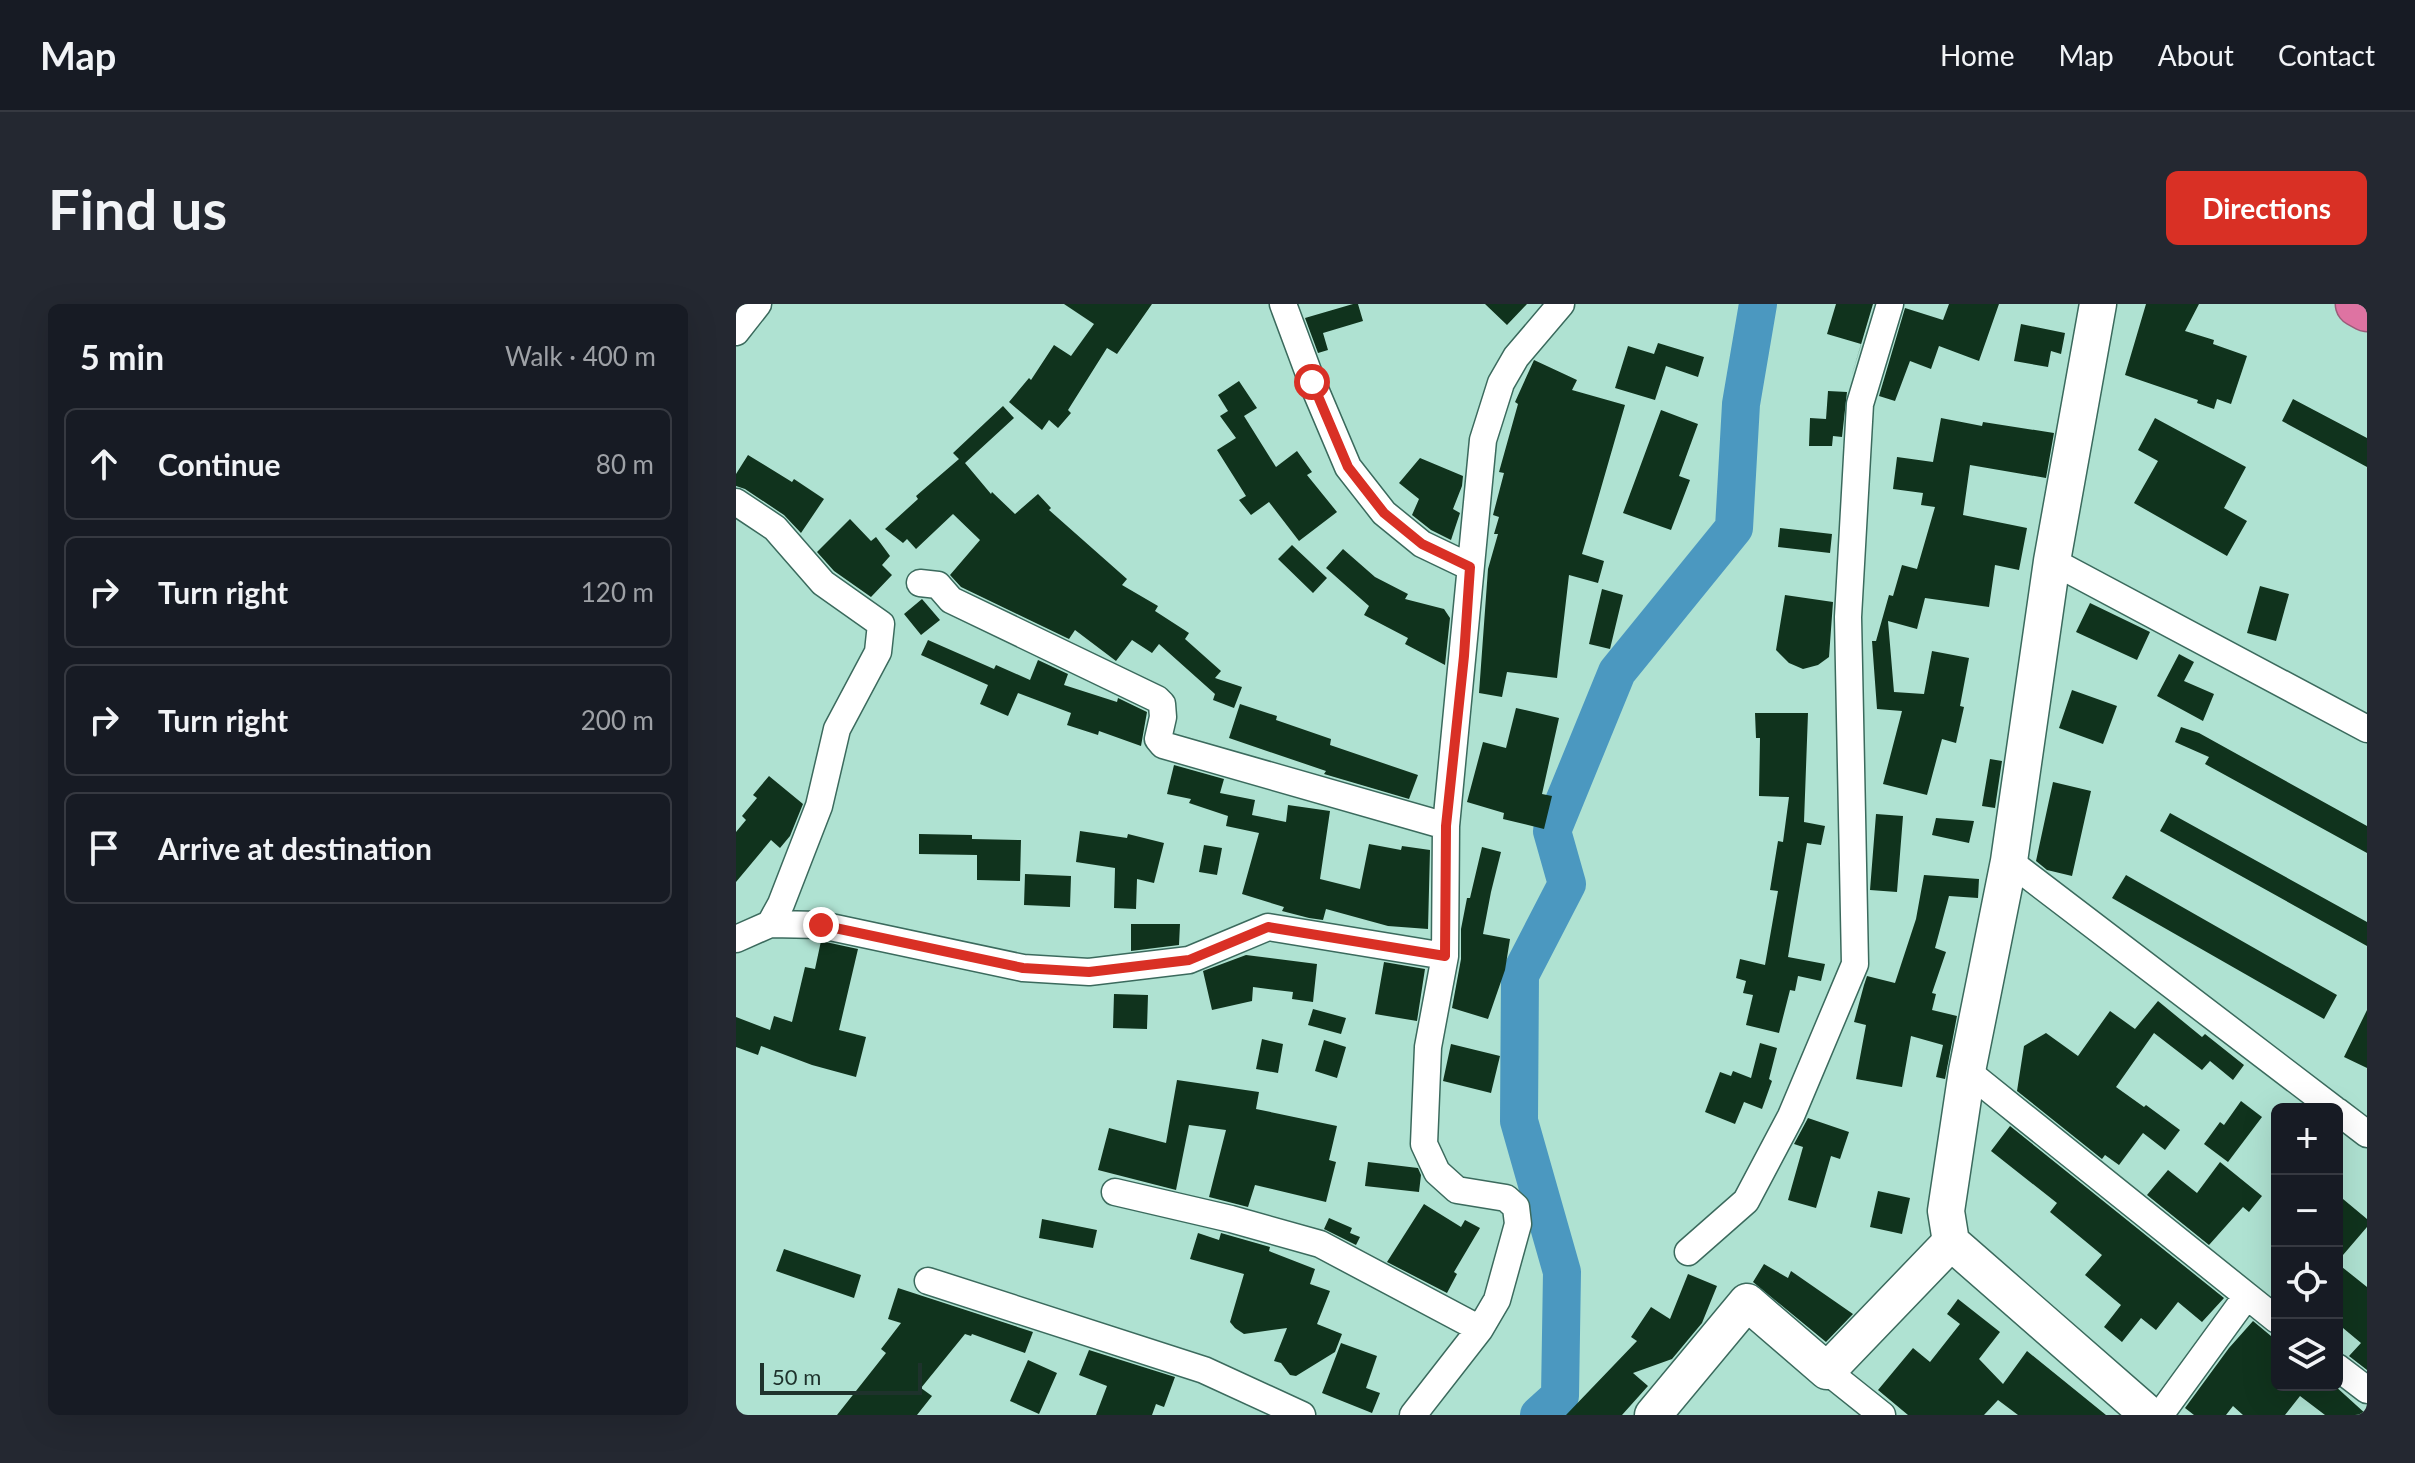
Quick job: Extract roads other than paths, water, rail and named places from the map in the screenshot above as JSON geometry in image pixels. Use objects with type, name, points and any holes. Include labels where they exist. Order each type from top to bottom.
[{"type":"highway","points":[[2358,304],[2367,309]]},
{"type":"main road","points":[[2098,304],[2052,561],[2009,861],[1967,1071],[1946,1211],[1951,1242],[2149,1415]]},
{"type":"main road","points":[[1653,1415],[1747,1302],[1827,1371],[1951,1242]]},
{"type":"street","points":[[736,332],[758,304]]},
{"type":"street","points":[[1283,304],[1348,467],[1384,513],[1422,544],[1470,567]]},
{"type":"street","points":[[1413,1415],[1480,1329],[1497,1300],[1518,1224],[1516,1207],[1506,1198],[1457,1190],[1437,1172],[1424,1144],[1428,1047],[1445,956],[1446,826],[1483,440],[1501,383],[1516,357],[1561,304]]},
{"type":"street","points":[[1688,1252],[1746,1201],[1791,1116],[1855,964],[1848,617],[1860,404],[1890,304]]},
{"type":"street","points":[[736,502],[775,528],[823,583],[881,624],[878,652],[837,729],[819,806],[781,904],[770,924]]},
{"type":"street","points":[[2052,561],[2367,729]]},
{"type":"street","points":[[920,583],[938,585],[951,600],[1157,699],[1162,704],[1163,717],[1158,739],[1163,745],[1446,826]]},
{"type":"street","points":[[2009,861],[2327,1103]]},
{"type":"street","points":[[736,939],[770,924],[821,925],[1023,968],[1089,972],[1189,960],[1268,927],[1445,956]]},
{"type":"street","points":[[1967,1071],[2276,1319]]},
{"type":"street","points":[[2343,1115],[2367,1134]]},
{"type":"street","points":[[1115,1192],[1320,1244],[1480,1329]]},
{"type":"street","points":[[928,1281],[1204,1370],[1302,1415]]},
{"type":"street","points":[[2160,1415],[2246,1297]]},
{"type":"street","points":[[1827,1371],[1882,1415]]},
{"type":"street","points":[[2343,1372],[2367,1390]]},
{"type":"waterway","points":[[1539,1415],[1560,1396],[1562,1272],[1519,1121],[1520,975],[1567,884],[1552,831],[1617,672],[1734,528],[1741,404],[1758,304]]}]
